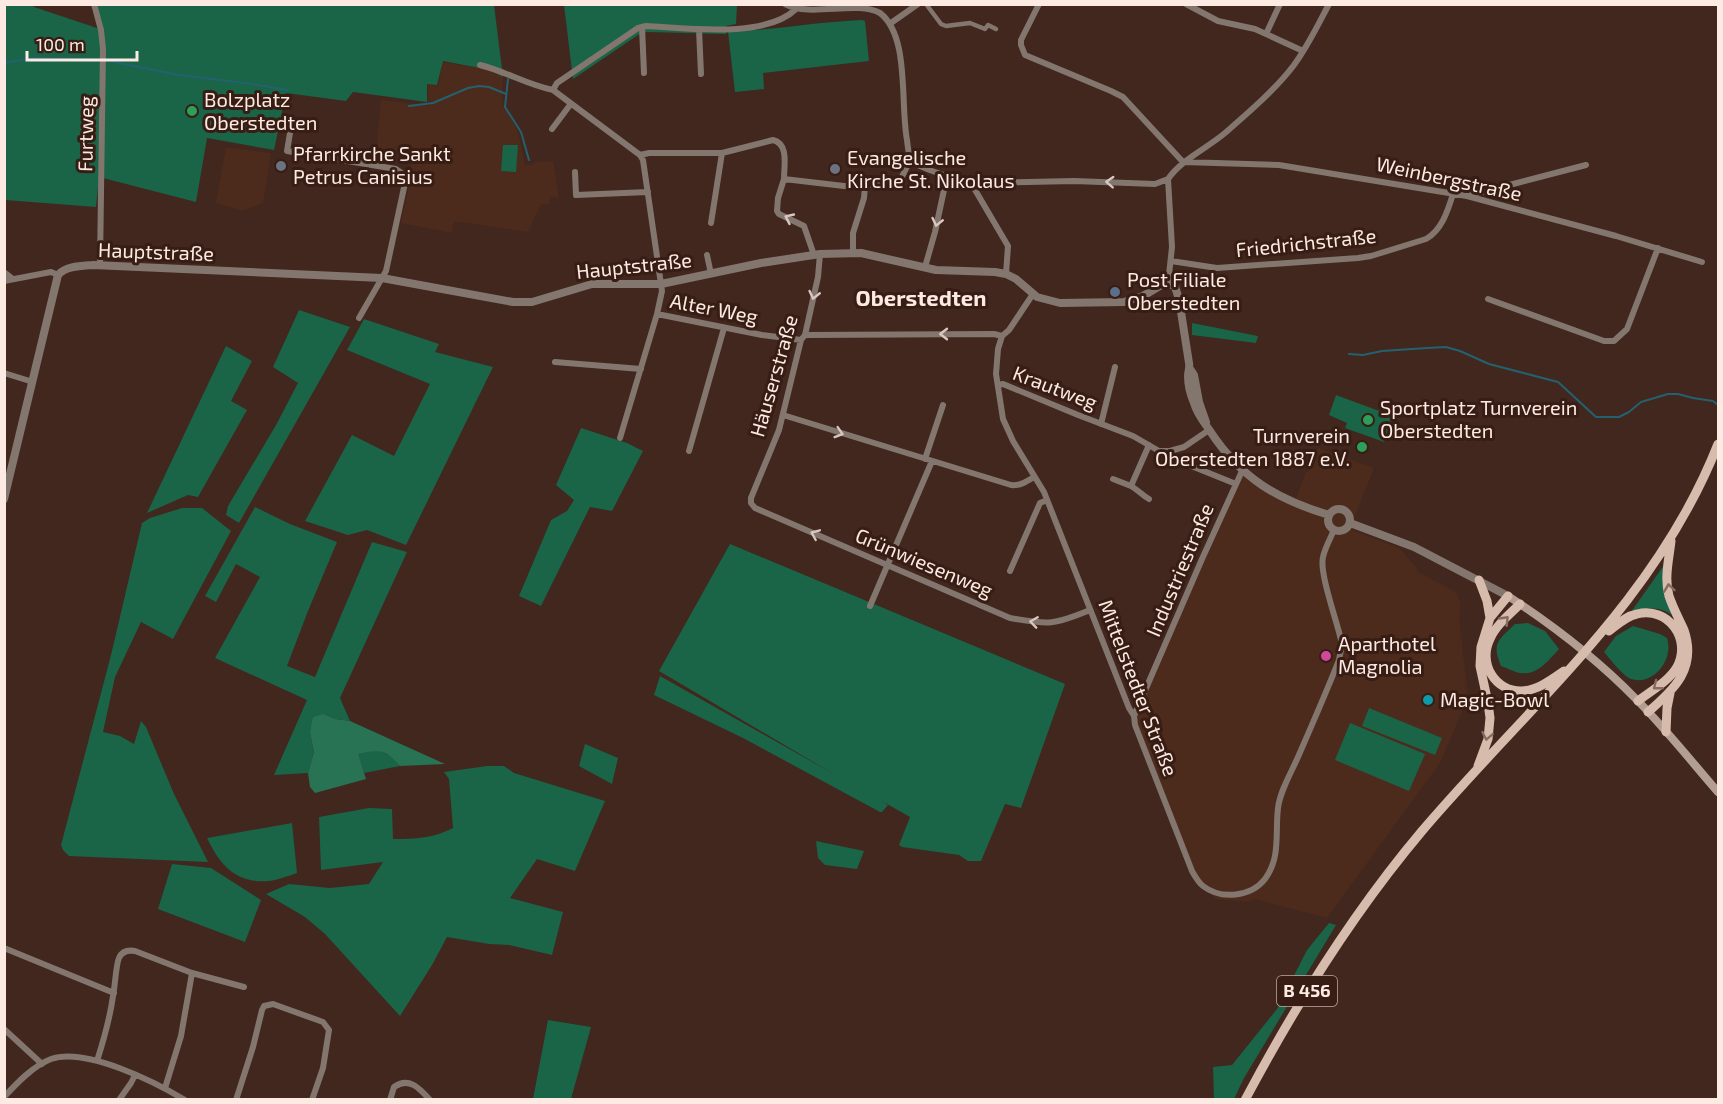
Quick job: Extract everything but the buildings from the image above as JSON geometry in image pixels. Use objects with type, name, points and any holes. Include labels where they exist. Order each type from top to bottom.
[{"type":"main road","name":"B 456","points":[[1245,1100],[1280,1033],[1350,923],[1403,854],[1476,770],[1578,661],[1632,596],[1672,537],[1697,492],[1719,444]]},
{"type":"main road","points":[[1648,712],[1670,693],[1683,673],[1688,651],[1687,640],[1669,596],[1667,584],[1672,537]]},
{"type":"main road","points":[[1479,580],[1491,618]]},
{"type":"main road","points":[[1476,770],[1488,739],[1490,718],[1479,657],[1483,637],[1491,618],[1508,596],[1587,653],[1638,701],[1719,792]]},
{"type":"main road","points":[[1520,604],[1490,638],[1486,656],[1487,666],[1496,681],[1512,690],[1533,689],[1547,683],[1578,661]]},
{"type":"main road","points":[[1595,641],[1635,614],[1646,612],[1656,614],[1672,623],[1681,641],[1680,660],[1668,677],[1638,701]]},
{"type":"main road","points":[[1666,732],[1670,693]]},
{"type":"street","name":"Furtweg","points":[[94,4],[103,49],[100,266]]},
{"type":"street","points":[[785,4],[796,9],[839,5],[871,8],[891,23],[900,49],[904,125],[912,160],[920,165],[971,183],[1074,181],[1140,184],[1155,184],[1168,179],[1183,162],[1204,150],[1239,121],[1284,77],[1303,51],[1329,4]]},
{"type":"street","points":[[891,23],[918,4]]},
{"type":"street","points":[[927,4],[941,24],[969,23],[985,30],[988,25],[996,29]]},
{"type":"street","points":[[1039,4],[1021,40],[1025,55],[1123,97],[1183,162]]},
{"type":"street","points":[[1185,4],[1218,21],[1247,27],[1303,51]]},
{"type":"street","points":[[1266,34],[1280,4]]},
{"type":"street","points":[[553,90],[556,83],[635,29],[642,27],[726,29],[766,26],[796,9]]},
{"type":"street","points":[[642,27],[644,73]]},
{"type":"street","points":[[699,29],[701,74]]},
{"type":"street","points":[[480,65],[553,90],[570,105],[640,155],[643,160],[662,296],[620,438]]},
{"type":"street","points":[[552,129],[570,105]]},
{"type":"street","points":[[290,133],[287,151],[396,169],[404,176],[405,183],[386,271],[359,318]]},
{"type":"street","points":[[640,155],[722,153],[773,140],[779,142],[783,147],[784,179],[778,198],[777,211],[804,226],[817,255]]},
{"type":"street","points":[[711,223],[722,153]]},
{"type":"street","points":[[784,179],[831,185],[896,184],[902,180],[912,160]]},
{"type":"street","name":"Weinbergstraße","points":[[1183,162],[1279,165],[1467,196],[1702,262]]},
{"type":"street","points":[[1467,196],[1586,165]]},
{"type":"street","points":[[575,172],[576,195],[648,192]]},
{"type":"street","points":[[925,267],[947,176]]},
{"type":"street","points":[[1168,179],[1172,247],[1168,284]]},
{"type":"street","points":[[971,183],[1009,250],[1006,274],[1016,279],[1033,294],[1060,303],[1116,303],[1135,300],[1158,286],[1168,284],[1175,287],[1190,369],[1188,376],[1193,403],[1199,416],[1228,457],[1255,481],[1290,501],[1329,515]]},
{"type":"street","points":[[853,252],[853,233],[864,198],[865,186]]},
{"type":"street","name":"Friedrichstraße","points":[[1171,261],[1217,268],[1371,256],[1432,236],[1439,228],[1453,194]]},
{"type":"street","points":[[1488,299],[1604,341],[1614,341],[1627,329],[1658,248]]},
{"type":"street","name":"Hauptstraße","points":[[4,280],[51,272],[58,275],[67,268],[100,266],[382,278],[520,303],[532,302],[592,284],[661,284],[761,263],[853,252],[952,272],[1006,274]]},
{"type":"street","points":[[707,255],[711,274]]},
{"type":"street","name":"Häuserstraße","points":[[751,503],[783,415],[818,277],[817,255]]},
{"type":"street","points":[[4,272],[13,279]]},
{"type":"street","points":[[4,499],[58,275]]},
{"type":"street","name":"Mittelstedter Straße","points":[[1033,294],[1009,330],[1002,336],[996,356],[1005,426],[1047,500],[1134,716],[1154,776],[1192,871],[1202,886],[1218,893],[1235,895],[1250,890],[1264,879],[1274,860],[1279,802],[1341,650],[1340,635],[1322,568],[1323,556],[1334,530]]},
{"type":"street","name":"Alter Weg","points":[[657,314],[724,328],[803,338],[986,334],[1002,336]]},
{"type":"street","points":[[689,451],[724,328]]},
{"type":"street","points":[[555,362],[641,369]]},
{"type":"street","name":"Krautweg","points":[[1101,424],[1115,367]]},
{"type":"street","points":[[4,373],[33,382]]},
{"type":"street","name":"Krautweg","points":[[998,385],[1003,384],[1078,416],[1133,436],[1159,451],[1170,452],[1174,459],[1236,484]]},
{"type":"street","points":[[870,606],[928,460],[943,405]]},
{"type":"street","points":[[783,415],[1011,485],[1023,484],[1034,477]]},
{"type":"street","points":[[1170,452],[1184,447],[1209,430]]},
{"type":"street","points":[[1131,486],[1149,445]]},
{"type":"street","name":"Industriestraße","points":[[1134,716],[1242,471]]},
{"type":"street","points":[[1113,479],[1131,486],[1149,499]]},
{"type":"street","points":[[1010,571],[1040,503],[1047,500]]},
{"type":"street","name":"Grünwiesenweg","points":[[751,503],[755,508],[1010,618],[1051,624],[1090,610]]},
{"type":"street","points":[[1341,509],[1349,515],[1350,524],[1344,531],[1334,530],[1328,524],[1329,515],[1334,510],[1341,509]]},
{"type":"street","points":[[1350,524],[1414,547],[1508,596]]},
{"type":"street","points":[[4,948],[114,993]]},
{"type":"street","points":[[97,1061],[109,1021],[118,958],[124,952],[135,951],[192,973],[244,987]]},
{"type":"street","points":[[165,1088],[181,1036],[192,973]]},
{"type":"street","points":[[236,1100],[262,1010],[264,1006],[273,1004],[322,1022],[329,1030],[322,1068],[312,1100]]},
{"type":"street","points":[[4,1029],[42,1064]]},
{"type":"street","points":[[4,1097],[15,1085],[42,1064],[56,1058],[72,1056],[97,1061],[135,1075],[185,1100]]},
{"type":"street","points":[[119,1100],[135,1075]]},
{"type":"street","points":[[390,1100],[394,1087],[405,1082],[411,1083],[430,1100]]},
{"type":"shaded area","points":[[443,62],[490,70],[503,77],[502,103],[518,131],[525,165],[553,161],[559,198],[550,197],[549,205],[541,204],[528,232],[454,221],[452,233],[401,223],[410,182],[412,151],[376,149],[381,100],[430,106],[428,84],[438,86]]},
{"type":"shaded area","points":[[226,147],[271,153],[263,203],[243,211],[216,203]]},
{"type":"shaded area","points":[[1318,448],[1374,468],[1350,529],[1399,548],[1418,572],[1456,592],[1461,604],[1459,617],[1468,698],[1440,763],[1327,918],[1254,899],[1249,902],[1216,899],[1202,886],[1195,877],[1135,725],[1137,709],[1242,471],[1294,503]]},
{"type":"green space","points":[[4,5],[32,5],[103,30],[97,5],[494,5],[503,77],[490,70],[443,61],[437,85],[427,84],[427,102],[353,92],[346,101],[286,93],[274,150],[207,138],[196,202],[99,177],[96,207],[5,200]]},
{"type":"green space","points":[[564,5],[737,5],[736,24],[726,26],[726,34],[647,32],[638,35],[573,79]]},
{"type":"green space","points":[[865,21],[869,61],[763,73],[764,89],[735,92],[728,32]]},
{"type":"green space","points":[[503,145],[518,145],[516,172],[501,171]]},
{"type":"green space","points":[[299,310],[350,327],[239,523],[226,515],[228,506],[298,383],[273,367]]},
{"type":"green space","points":[[364,319],[439,344],[435,352],[493,367],[406,545],[367,530],[348,535],[305,521],[352,435],[394,456],[430,384],[347,350]]},
{"type":"green space","points":[[1192,323],[1258,336],[1256,343],[1192,335]]},
{"type":"green space","points":[[226,346],[252,361],[231,401],[247,410],[198,497],[188,495],[147,513]]},
{"type":"green space","name":"Sportplatz Turnverein Oberstedten","points":[[1336,395],[1398,418],[1390,438],[1386,437],[1384,442],[1345,428],[1347,423],[1329,415]]},
{"type":"green space","points":[[581,428],[627,443],[643,451],[612,511],[590,507],[541,606],[519,596],[551,520],[567,511],[574,500],[556,485]]},
{"type":"green space","points":[[255,507],[290,524],[337,542],[287,666],[315,677],[372,542],[407,552],[340,698],[350,721],[335,719],[324,714],[310,733],[314,752],[308,773],[274,775],[307,700],[215,658],[260,577],[236,564],[216,602],[205,596]]},
{"type":"green space","points":[[182,508],[202,508],[231,531],[173,639],[141,622],[115,677],[103,732],[120,736],[134,744],[141,721],[146,727],[174,794],[208,862],[69,856],[61,845],[111,655],[142,523],[150,518]]},
{"type":"green space","points":[[730,544],[1065,684],[1021,808],[1005,804],[981,861],[968,861],[959,855],[902,847],[899,845],[910,817],[880,800],[888,805],[880,812],[743,738],[654,695],[660,676],[832,773],[659,671]]},
{"type":"green space","points":[[1669,558],[1666,577],[1678,619],[1656,609],[1631,612]]},
{"type":"green space","points":[[1528,623],[1545,631],[1559,649],[1542,666],[1532,672],[1520,673],[1501,666],[1497,652],[1498,642],[1515,624]]},
{"type":"green space","points":[[1633,626],[1667,638],[1668,646],[1668,654],[1660,669],[1654,675],[1639,680],[1631,679],[1624,674],[1604,652],[1616,636]]},
{"type":"green space","points":[[1369,708],[1442,738],[1435,755],[1362,726]]},
{"type":"green space","points":[[324,714],[335,719],[350,721],[445,764],[400,766],[385,753],[358,754],[366,779],[315,793],[310,787],[308,773],[314,752],[310,733],[313,717]]},
{"type":"green space","points":[[1350,723],[1425,754],[1409,791],[1335,760]]},
{"type":"green space","points":[[585,744],[618,758],[612,784],[579,766]]},
{"type":"green space","points":[[378,750],[393,757],[400,766],[364,773],[357,754]]},
{"type":"green space","points":[[504,766],[514,773],[605,801],[575,871],[537,859],[510,898],[563,912],[552,955],[509,945],[447,937],[400,1016],[325,934],[305,917],[266,894],[289,884],[330,888],[369,884],[383,862],[321,870],[319,817],[369,808],[392,809],[393,839],[439,834],[453,828],[449,779],[444,772]]},
{"type":"green space","points":[[292,823],[297,873],[272,880],[257,881],[238,876],[218,857],[207,838]]},
{"type":"green space","points":[[816,841],[864,851],[857,869],[825,865],[818,858]]},
{"type":"green space","points":[[172,864],[211,868],[261,900],[245,942],[158,909]]},
{"type":"green space","points":[[1329,923],[1336,925],[1244,1078],[1234,1099],[1214,1099],[1213,1067],[1232,1065],[1277,1009],[1307,950]]},
{"type":"green space","points":[[548,1020],[591,1027],[571,1099],[533,1099]]},
{"type":"waterway","points":[[4,63],[33,58],[95,59]]},
{"type":"waterway","points":[[109,61],[179,75],[287,90]]},
{"type":"waterway","points":[[508,79],[505,107],[521,132],[529,160]]},
{"type":"waterway","points":[[409,106],[433,103],[468,88],[479,86],[489,87],[506,94]]},
{"type":"waterway","points":[[1349,354],[1363,355],[1382,351],[1446,347],[1489,364],[1558,382],[1596,417],[1619,417],[1641,402],[1668,394],[1713,401],[1718,405]]},
{"type":"place","name":"Bolzplatz Oberstedten","points":[[192,111]]},
{"type":"place","name":"Pfarrkirche Sankt Petrus Canisius","points":[[281,166]]},
{"type":"place","name":"Evangelische Kirche St. Nikolaus","points":[[835,169]]},
{"type":"place","name":"Post Filiale Oberstedten","points":[[1115,292]]},
{"type":"place","name":"Sportplatz Turnverein Oberstedten","points":[[1368,420]]},
{"type":"place","name":"Turnverein Oberstedten 1887 e.V.","points":[[1362,447]]},
{"type":"place","name":"Aparthotel Magnolia","points":[[1326,656]]},
{"type":"place","name":"Magic-Bowl","points":[[1428,700]]},
{"type":"district","name":"Oberstedten","points":[[921,298]]}]
